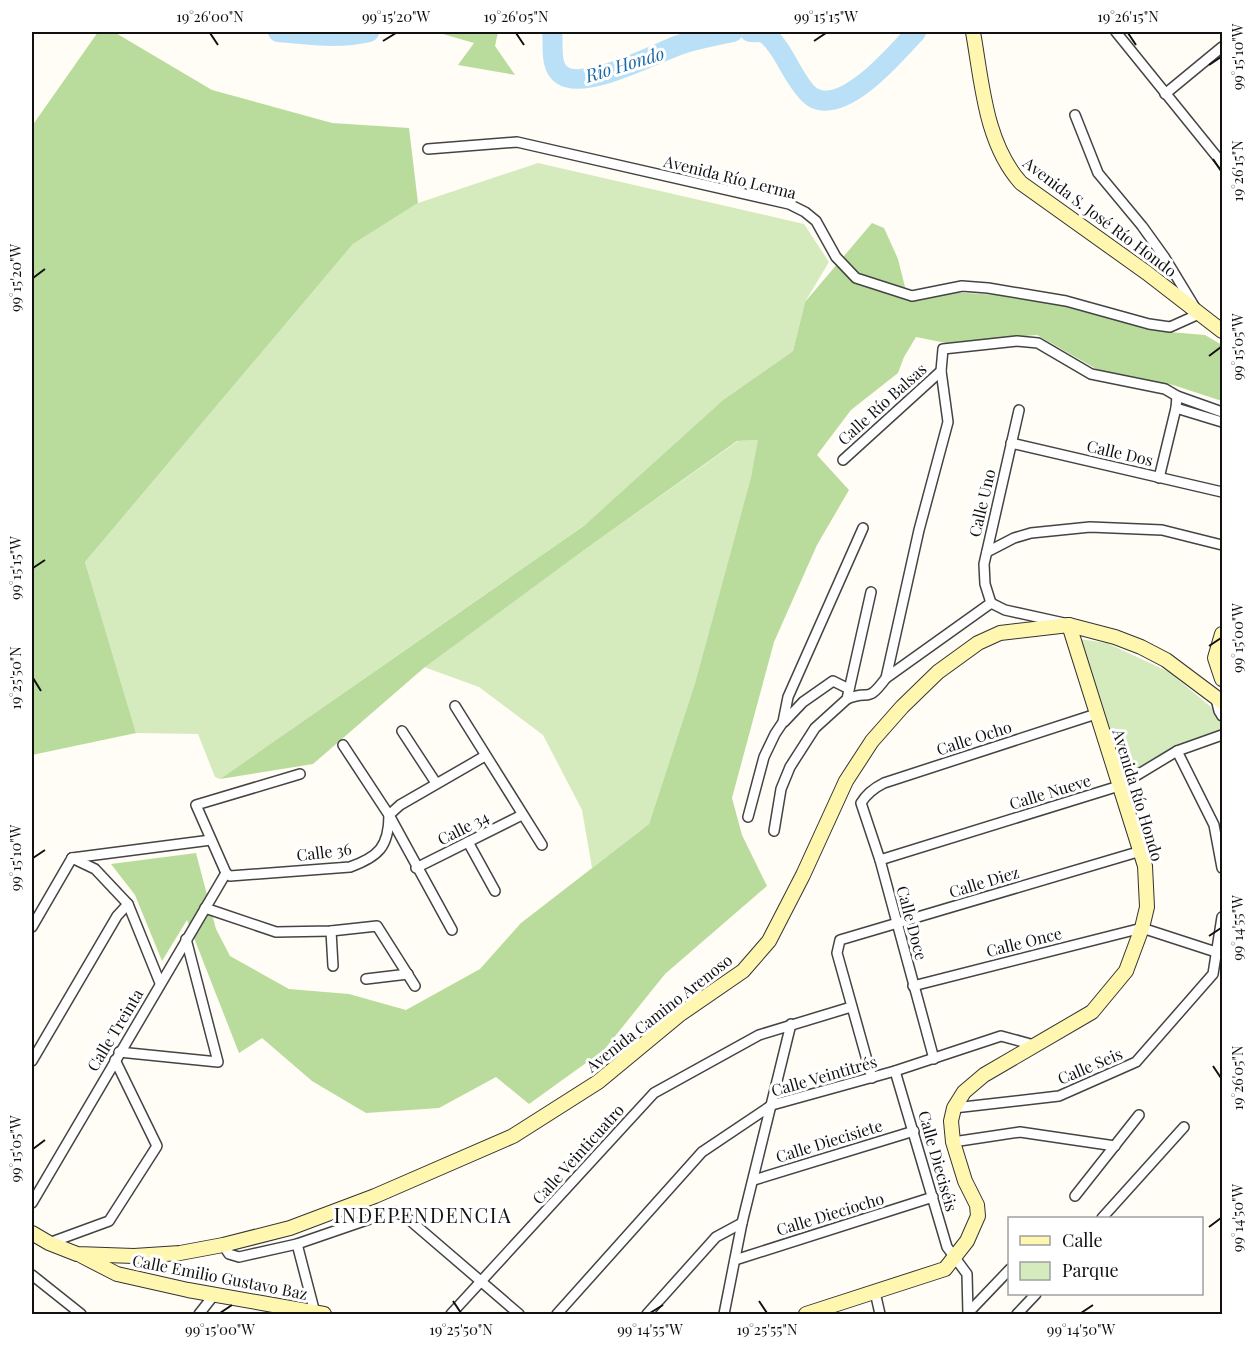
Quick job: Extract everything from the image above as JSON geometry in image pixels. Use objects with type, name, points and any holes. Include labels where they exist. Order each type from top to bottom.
[{"type":"main road","name":"Avenida S. José Río Hondo","points":[[973,32],[993,131],[1010,170],[1021,183],[1129,259],[1222,331]]},
{"type":"main road","name":"Avenida Camino Arenoso","points":[[32,1233],[49,1243],[77,1254],[134,1256],[180,1253],[223,1245],[290,1228],[375,1196],[513,1136],[598,1082],[679,1015],[743,971],[769,941],[803,875],[846,781],[872,741],[902,706],[938,672],[978,643],[1000,633],[1069,625],[1115,637],[1142,647],[1166,660],[1220,701]]},
{"type":"main road","name":"Avenida Río Hondo","points":[[954,1108],[964,1092],[984,1075],[1092,1012],[1126,971],[1147,907],[1141,851],[1069,625]]},
{"type":"main road","points":[[1222,634],[1215,658],[1222,679]]},
{"type":"main road","points":[[807,1314],[945,1269],[967,1241],[978,1216],[977,1205],[965,1181],[953,1142],[951,1121],[954,1108]]},
{"type":"main road","name":"Calle Emilio Gustavo Baz","points":[[77,1254],[117,1274],[319,1314]]},
{"type":"street","points":[[1116,32],[1222,164]]},
{"type":"street","points":[[1165,94],[1222,47]]},
{"type":"street","points":[[1075,115],[1098,173],[1148,234],[1199,314]]},
{"type":"street","name":"Avenida Río Lerma","points":[[428,149],[517,142],[789,204],[816,221],[836,256],[856,278],[912,296],[962,286],[988,288],[1066,301],[1149,324],[1170,327],[1199,314]]},
{"type":"street","points":[[886,678],[919,530],[948,422],[941,371],[943,349],[1017,341],[1038,343],[1091,374],[1165,389],[1177,396],[1222,412]]},
{"type":"street","name":"Calle Río Balsas","points":[[843,460],[941,371]]},
{"type":"street","points":[[1159,478],[1177,396]]},
{"type":"street","points":[[1176,408],[1222,422]]},
{"type":"street","name":"Calle Uno","points":[[991,603],[985,584],[984,564],[1019,410]]},
{"type":"street","name":"Calle Dos","points":[[1011,443],[1222,492]]},
{"type":"street","points":[[987,552],[1014,538],[1031,533],[1090,527],[1162,530],[1222,545]]},
{"type":"street","points":[[783,722],[788,697],[863,528]]},
{"type":"street","points":[[774,831],[781,789],[790,767],[815,728],[848,694],[871,592]]},
{"type":"street","points":[[748,817],[764,757],[775,734],[783,722],[803,702],[833,681],[848,694],[869,697],[886,678],[991,603],[1005,610],[1050,618],[1069,625]]},
{"type":"street","points":[[1220,701],[1219,711],[1222,716]]},
{"type":"street","points":[[455,706],[542,845]]},
{"type":"street","name":"Calle Ocho","points":[[865,796],[884,783],[1096,714]]},
{"type":"street","points":[[402,730],[436,783]]},
{"type":"street","name":"Calle Nueve","points":[[880,860],[1119,786],[1177,751],[1222,735]]},
{"type":"street","points":[[343,745],[388,815],[452,930]]},
{"type":"street","points":[[1177,751],[1214,825],[1222,868]]},
{"type":"street","points":[[388,815],[436,783],[485,756]]},
{"type":"street","points":[[226,873],[196,805],[300,774]]},
{"type":"street","name":"Calle Doce","points":[[865,796],[861,802],[880,860],[934,1059]]},
{"type":"street","name":"Calle 34","points":[[416,868],[522,814]]},
{"type":"street","name":"Calle 36","points":[[226,873],[230,876],[350,867],[378,853],[389,830],[388,815]]},
{"type":"street","points":[[72,858],[211,840]]},
{"type":"street","points":[[468,843],[495,891]]},
{"type":"street","name":"Calle Diez","points":[[851,1008],[837,952],[837,943],[844,938],[896,925],[1141,851]]},
{"type":"street","points":[[72,858],[94,870],[128,904],[160,983]]},
{"type":"street","points":[[32,927],[72,858]]},
{"type":"street","name":"Calle Treinta","points":[[32,1200],[226,873]]},
{"type":"street","points":[[32,1061],[117,916],[128,904]]},
{"type":"street","points":[[205,908],[276,932],[332,931],[374,925],[379,927],[415,986]]},
{"type":"street","name":"Calle Seis","points":[[954,1108],[1059,1096],[1136,1062],[1213,974],[1220,953],[1222,917]]},
{"type":"street","points":[[1142,928],[1220,953]]},
{"type":"street","name":"Calle Once","points":[[913,986],[1142,928]]},
{"type":"street","points":[[332,931],[333,966]]},
{"type":"street","points":[[49,1243],[109,1221],[157,1146],[117,1056],[218,1062],[186,939]]},
{"type":"street","points":[[366,979],[408,974]]},
{"type":"street","points":[[851,1008],[872,1078]]},
{"type":"street","name":"Calle Veinticuatro","points":[[450,1314],[654,1093],[759,1035],[851,1008]]},
{"type":"street","points":[[724,1314],[742,1223],[791,1024]]},
{"type":"street","name":"Calle Veintitrés","points":[[557,1314],[702,1152],[772,1105],[872,1078],[1001,1036],[1034,1046]]},
{"type":"street","name":"Calle Dieciséis","points":[[895,1071],[947,1247],[967,1274],[968,1314]]},
{"type":"street","points":[[1075,1196],[1139,1115]]},
{"type":"street","points":[[1103,1217],[1184,1127]]},
{"type":"street","name":"Calle Diecisiete","points":[[754,1180],[914,1131]]},
{"type":"street","points":[[953,1142],[1020,1132],[1115,1146]]},
{"type":"street","name":"Calle Dieciocho","points":[[735,1260],[933,1197]]},
{"type":"street","points":[[223,1245],[229,1254],[239,1257],[297,1244],[393,1211],[406,1216],[519,1314]]},
{"type":"street","points":[[647,1314],[716,1238],[742,1223]]},
{"type":"street","points":[[297,1244],[319,1314]]},
{"type":"street","points":[[968,1314],[1008,1271]]},
{"type":"street","points":[[32,1275],[81,1314]]},
{"type":"street","points":[[875,1292],[880,1314]]},
{"type":"street","points":[[199,1314],[214,1295]]},
{"type":"street","points":[[1017,1314],[1034,1295]]},
{"type":"green space","points":[[98,32],[114,32],[212,90],[332,123],[409,128],[418,203],[353,244],[85,562],[136,733],[32,755],[32,126]]},
{"type":"green space","points":[[436,32],[498,32],[495,46],[515,75],[458,65],[474,43]]},
{"type":"green space","points":[[538,163],[804,224],[829,262],[805,302],[793,351],[723,400],[589,522],[220,779],[215,777],[198,734],[136,733],[85,562],[353,244],[418,203]]},
{"type":"green space","points":[[872,223],[884,228],[898,259],[908,299],[950,292],[1015,296],[1067,305],[1169,332],[1205,335],[1222,345],[1222,401],[1173,385],[1098,370],[1037,335],[946,343],[916,337],[898,373],[851,410],[817,455],[849,490],[817,545],[774,642],[732,798],[742,835],[767,886],[665,974],[604,1050],[529,1104],[496,1077],[439,1108],[366,1113],[312,1081],[262,1038],[239,1053],[187,920],[162,961],[135,895],[111,864],[196,853],[216,929],[230,956],[289,989],[349,994],[406,1010],[480,969],[521,923],[649,824],[695,683],[751,477],[758,440],[737,441],[587,548],[425,667],[313,764],[220,779],[585,525],[723,400],[793,351],[805,302]]},
{"type":"green space","points":[[759,440],[695,683],[649,824],[592,868],[582,810],[543,735],[479,687],[424,667],[738,441]]},
{"type":"green space","points":[[1072,638],[1107,643],[1169,672],[1211,707],[1222,723],[1222,730],[1174,748],[1120,780]]},
{"type":"waterway","name":"Rio Hondo","points":[[278,32],[335,36],[369,32]]},
{"type":"waterway","name":"Rio Hondo","points":[[552,32],[555,66],[562,75],[572,79],[602,75],[679,45],[733,32]]},
{"type":"waterway","name":"Rio Hondo","points":[[750,32],[767,35],[777,46],[810,96],[827,101],[855,90],[870,79],[916,32]]},
{"type":"district","name":"INDEPENDENCIA","points":[[423,1216]]}]
